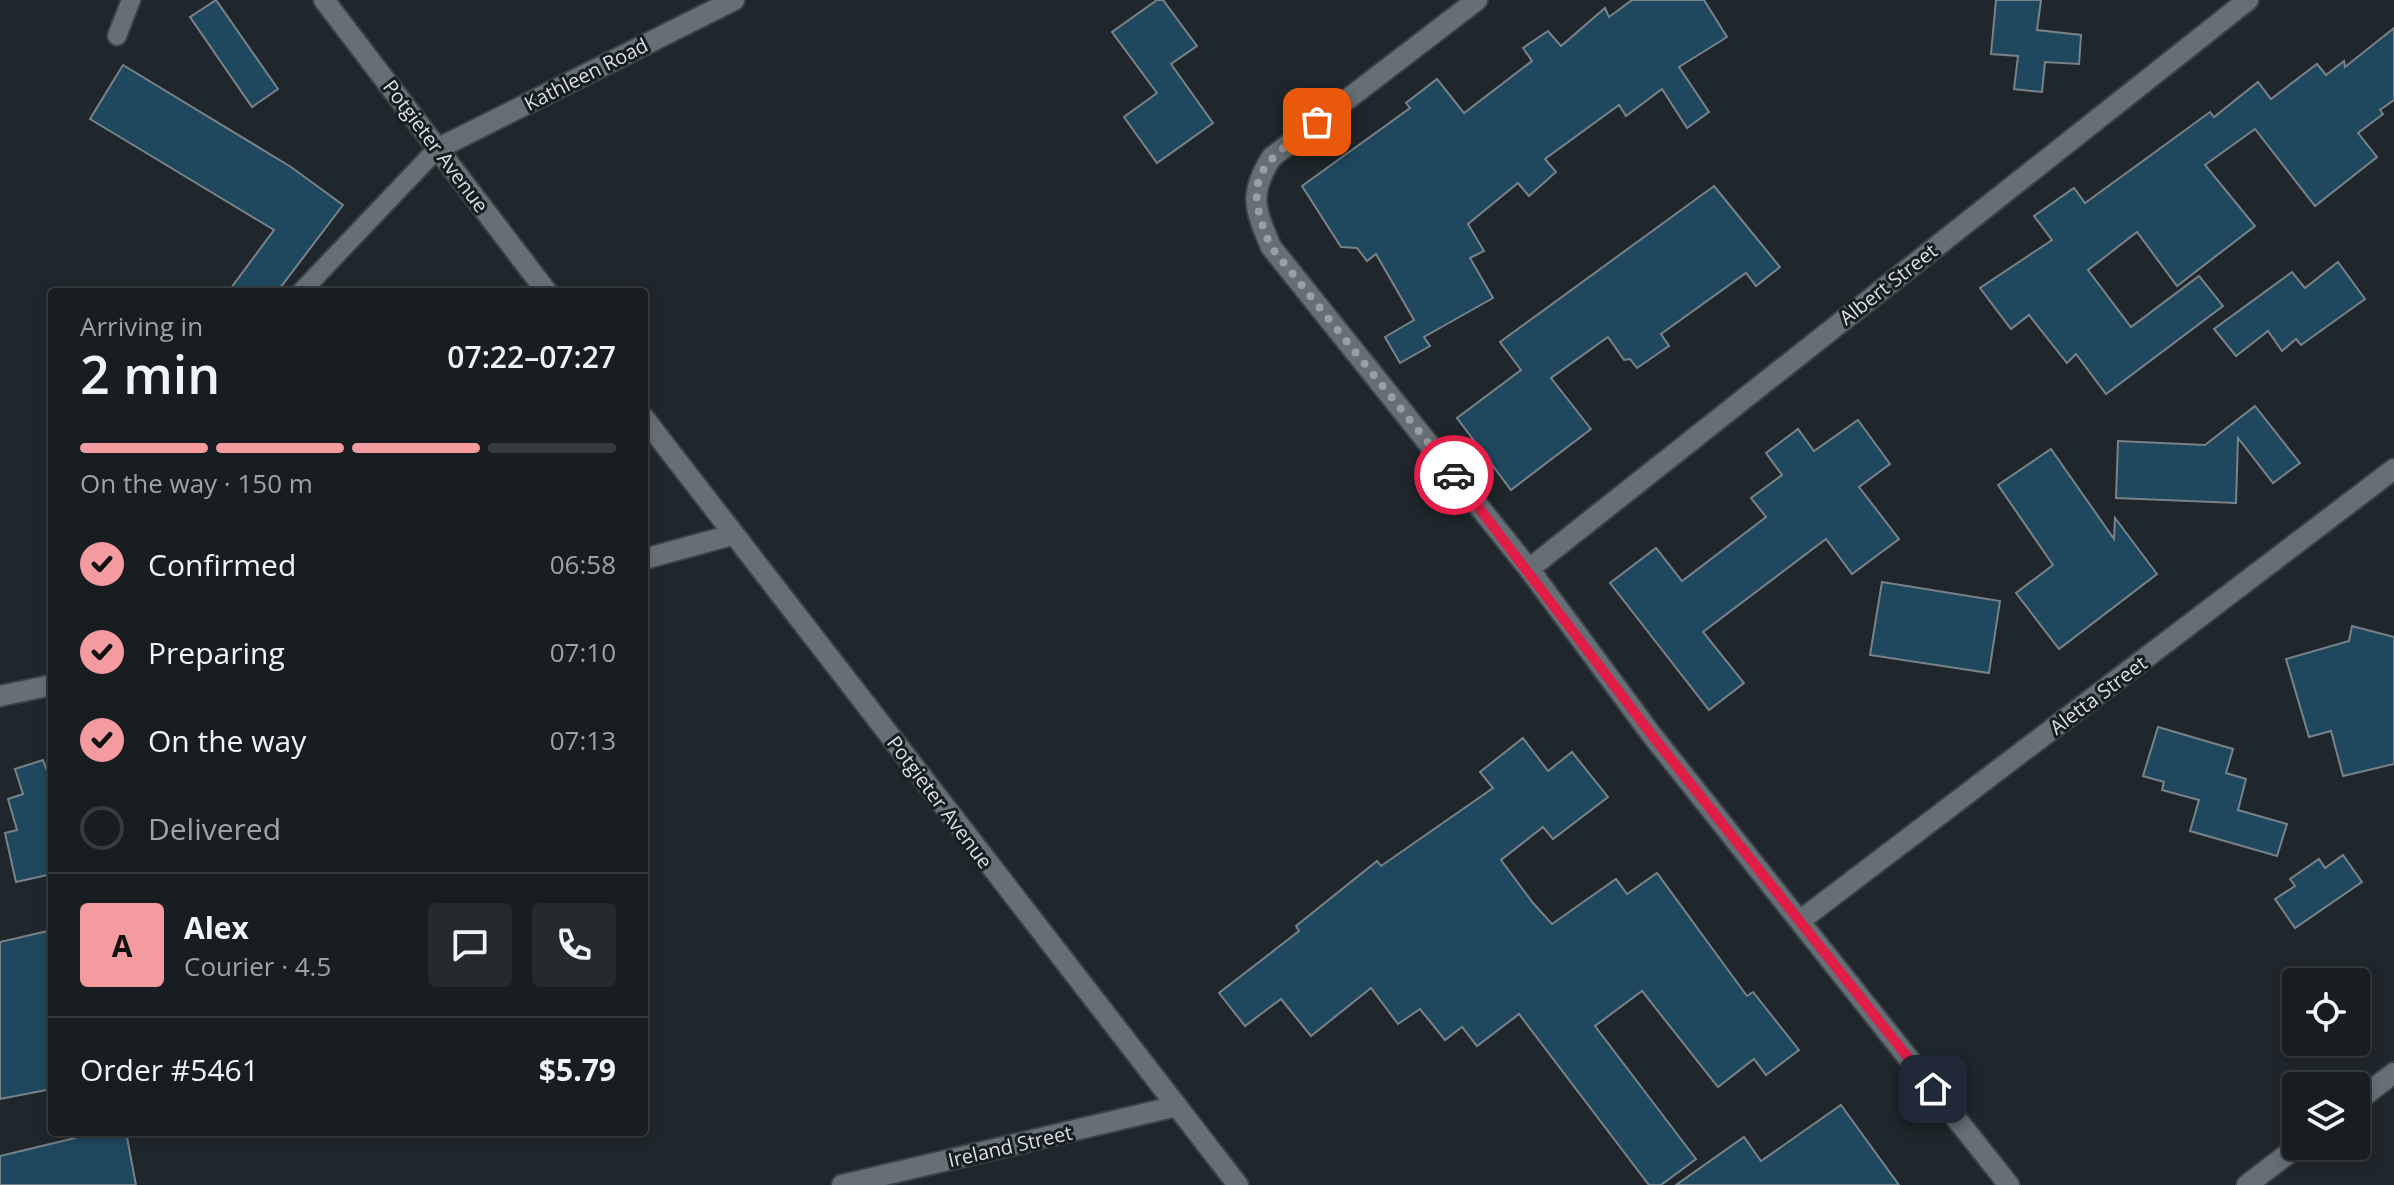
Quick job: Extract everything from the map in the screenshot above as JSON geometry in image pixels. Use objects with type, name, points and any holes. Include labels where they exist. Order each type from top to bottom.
[{"type":"street","name":"Potgieter Avenue","points":[[324,0],[544,288]]},
{"type":"street","name":"Kathleen Road","points":[[437,149],[734,0]]},
{"type":"street","points":[[1477,0],[1272,157],[1255,192],[1256,212],[1271,247],[1529,569],[1651,734],[2009,1185]]},
{"type":"street","name":"Albert Street","points":[[1529,569],[2248,0]]},
{"type":"street","name":"Potgieter Avenue","points":[[648,423],[1238,1185]]},
{"type":"street","name":"Aletta Street","points":[[1801,920],[2394,469]]},
{"type":"street","points":[[648,558],[732,535]]},
{"type":"street","points":[[0,696],[48,686]]},
{"type":"street","points":[[2370,1091],[2394,1073]]},
{"type":"street","name":"Ireland Street","points":[[842,1185],[1177,1106]]},
{"type":"street","points":[[2247,1185],[2282,1158]]},
{"type":"lane","points":[[117,36],[131,0]]},
{"type":"lane","points":[[305,288],[437,149]]},
{"type":"building","points":[[216,0],[278,89],[252,107],[190,17]]},
{"type":"building","points":[[1157,0],[1163,0],[1197,46],[1171,64],[1213,123],[1157,163],[1124,117],[1157,93],[1112,32]]},
{"type":"building","points":[[1632,0],[1704,0],[1727,37],[1679,67],[1709,112],[1687,128],[1662,89],[1626,116],[1619,105],[1545,159],[1556,172],[1529,196],[1518,183],[1468,224],[1484,251],[1470,258],[1493,298],[1424,337],[1430,346],[1400,363],[1385,337],[1414,320],[1376,254],[1367,261],[1357,248],[1341,247],[1302,186],[1410,108],[1406,103],[1437,79],[1464,113],[1532,61],[1523,48],[1548,31],[1561,46],[1605,8],[1609,17]]},
{"type":"building","points":[[1996,0],[2041,0],[2037,30],[2081,35],[2079,64],[2045,62],[2042,92],[2014,89],[2018,56],[1991,54]]},
{"type":"building","points":[[2394,28],[2394,100],[2380,110],[2383,114],[2358,133],[2377,157],[2315,206],[2255,129],[2205,165],[2255,226],[2177,286],[2137,232],[2088,270],[2131,327],[2199,276],[2223,306],[2106,394],[2076,354],[2067,363],[2029,315],[2011,329],[1980,288],[2052,240],[2034,216],[2074,188],[2085,203],[2210,112],[2214,117],[2258,82],[2271,99],[2317,64],[2326,75],[2344,61],[2345,67]]},
{"type":"building","points":[[123,65],[291,167],[343,205],[280,288],[231,288],[274,230],[90,119]]},
{"type":"building","points":[[1714,186],[1780,267],[1756,286],[1746,273],[1661,334],[1669,346],[1637,368],[1630,359],[1624,360],[1608,337],[1551,378],[1591,429],[1511,490],[1457,418],[1521,370],[1500,342]]},
{"type":"building","points":[[2338,262],[2365,299],[2301,345],[2296,339],[2282,351],[2268,331],[2236,356],[2214,329],[2292,272],[2305,288]]},
{"type":"building","points":[[2255,406],[2300,463],[2273,483],[2238,438],[2236,503],[2116,498],[2118,441],[2205,445]]},
{"type":"building","points":[[1858,420],[1890,464],[1859,487],[1899,539],[1852,574],[1826,539],[1703,632],[1744,683],[1709,710],[1610,583],[1656,548],[1682,581],[1766,517],[1751,498],[1782,475],[1766,453],[1798,429],[1814,451]]},
{"type":"building","points":[[2051,449],[2114,539],[2115,518],[2157,574],[2059,649],[2016,593],[2053,565],[1998,485]]},
{"type":"building","points":[[1882,582],[2000,601],[1989,673],[1870,655]]},
{"type":"building","points":[[2352,626],[2394,637],[2394,764],[2343,776],[2331,731],[2309,737],[2286,659],[2349,641]]},
{"type":"building","points":[[2158,727],[2233,749],[2226,773],[2246,779],[2238,810],[2287,824],[2277,856],[2190,831],[2199,800],[2162,790],[2164,782],[2143,776]]},
{"type":"building","points":[[1523,738],[1548,771],[1572,752],[1608,797],[1553,839],[1543,827],[1501,860],[1533,903],[1552,924],[1616,879],[1627,894],[1657,873],[1747,996],[1753,992],[1799,1050],[1766,1075],[1754,1059],[1718,1087],[1642,991],[1595,1026],[1696,1159],[1661,1185],[1649,1185],[1519,1014],[1477,1046],[1462,1027],[1445,1040],[1420,1009],[1398,1024],[1371,988],[1311,1036],[1281,999],[1245,1026],[1219,993],[1299,931],[1296,926],[1377,861],[1381,866],[1493,788],[1480,772]]},
{"type":"building","points":[[43,760],[48,774],[48,875],[16,882],[5,833],[17,830],[8,799],[23,794],[15,769]]},
{"type":"building","points":[[2343,855],[2362,882],[2295,928],[2275,899],[2295,886],[2290,879],[2319,859],[2325,868]]},
{"type":"building","points":[[48,931],[48,1090],[0,1099],[0,942]]},
{"type":"building","points":[[1841,1105],[1899,1185],[1676,1185],[1744,1137],[1761,1161]]},
{"type":"building","points":[[127,1136],[136,1185],[0,1185],[0,1156],[75,1138]]},
{"type":"way so far","points":[[1317,122],[1272,157],[1261,174],[1255,192],[1256,212],[1271,247],[1454,475]]},
{"type":"route","points":[[1454,475],[1529,569],[1651,734],[1933,1089]]}]
